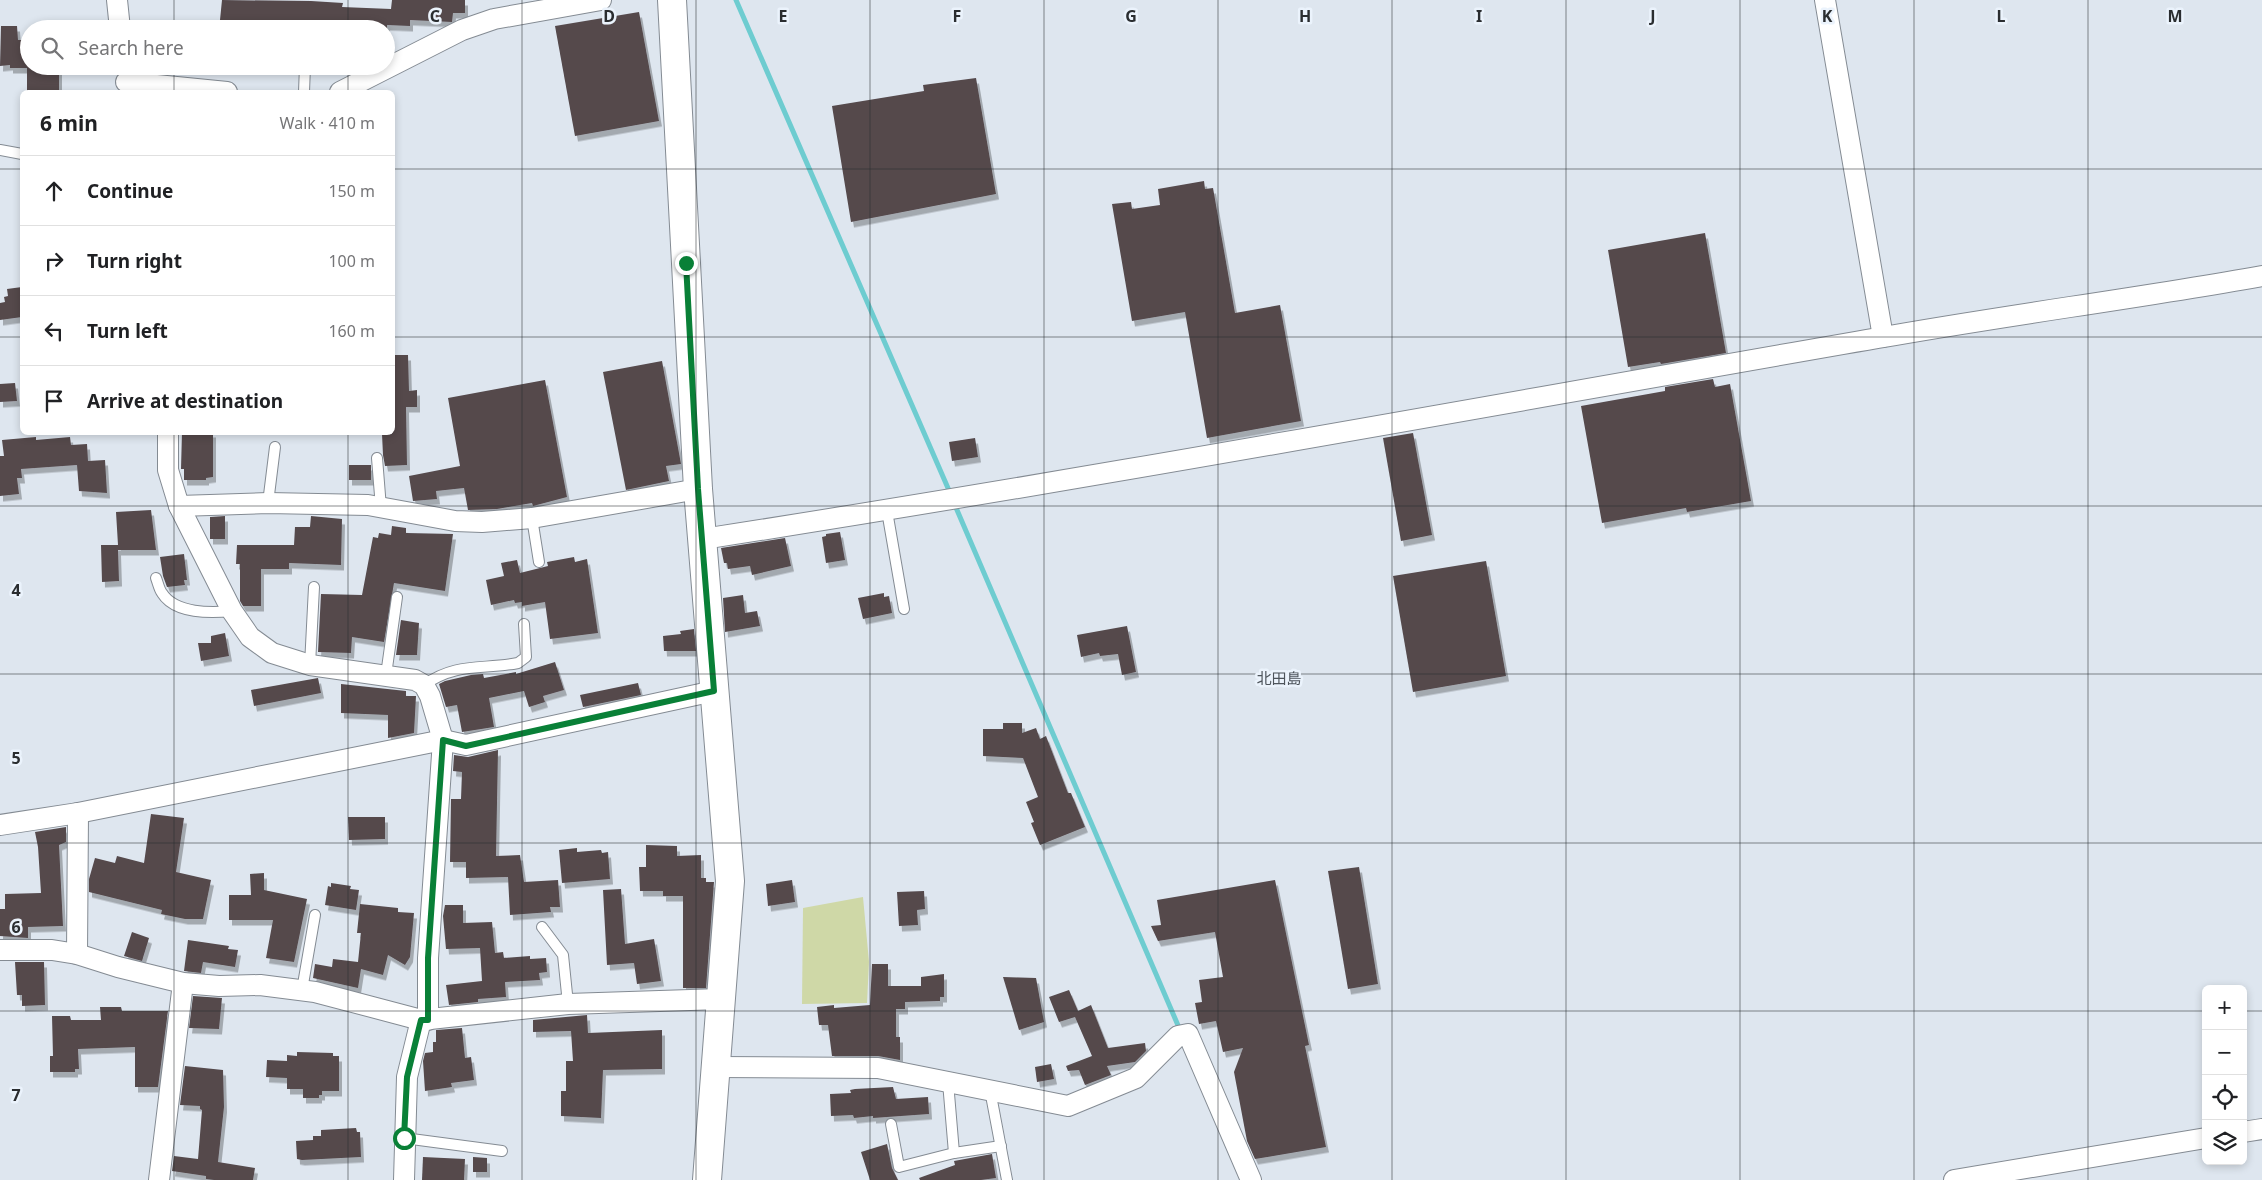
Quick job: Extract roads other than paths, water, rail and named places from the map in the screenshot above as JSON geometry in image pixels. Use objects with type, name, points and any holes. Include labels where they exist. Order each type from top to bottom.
[{"type":"street","points":[[117,0],[119,20]]},
{"type":"street","points":[[395,64],[470,27],[494,19],[601,0]]},
{"type":"street","points":[[672,0],[698,489],[730,881],[707,1180]]},
{"type":"street","points":[[1825,0],[1883,337]]},
{"type":"street","points":[[344,90],[374,75]]},
{"type":"street","points":[[126,80],[210,90]]},
{"type":"street","points":[[703,539],[1361,430],[1883,337],[2160,294],[2262,276]]},
{"type":"street","points":[[168,435],[168,470],[179,506],[232,611],[250,637],[272,654],[310,666],[415,680],[424,685],[430,696],[443,740],[424,1020],[407,1077],[404,1180]]},
{"type":"street","points":[[179,506],[268,503],[368,505],[454,521],[482,522],[532,518],[698,489]]},
{"type":"street","points":[[0,825],[78,813],[443,740],[466,746],[714,691]]},
{"type":"street","points":[[77,954],[78,813]]},
{"type":"street","points":[[0,950],[52,950],[77,954],[118,967],[183,983],[218,986],[260,985],[315,992],[424,1020],[568,1004],[721,1000]]},
{"type":"street","points":[[159,1180],[183,983]]},
{"type":"street","points":[[716,1067],[878,1068],[1068,1106],[1136,1078],[1178,1036],[1188,1034],[1252,1180]]},
{"type":"street","points":[[2247,1131],[2262,1129]]},
{"type":"street","points":[[1954,1180],[2202,1139]]},
{"type":"lane","points":[[304,90],[305,75]]},
{"type":"lane","points":[[0,150],[20,154]]},
{"type":"lane","points":[[268,503],[275,447]]},
{"type":"lane","points":[[377,458],[381,508]]},
{"type":"lane","points":[[887,510],[904,609]]},
{"type":"lane","points":[[532,518],[539,562]]},
{"type":"lane","points":[[156,578],[162,594],[176,604],[196,610],[232,611]]},
{"type":"lane","points":[[310,666],[314,587]]},
{"type":"lane","points":[[386,676],[397,597]]},
{"type":"lane","points":[[424,685],[439,674],[456,669],[518,663],[526,657],[524,624]]},
{"type":"lane","points":[[302,990],[315,915]]},
{"type":"lane","points":[[542,927],[563,955],[568,1004]]},
{"type":"lane","points":[[948,1082],[954,1153]]},
{"type":"lane","points":[[990,1090],[1007,1180]]},
{"type":"lane","points":[[891,1124],[899,1167],[954,1153],[1001,1146]]},
{"type":"lane","points":[[404,1138],[502,1151]]},
{"type":"waterway","points":[[736,0],[951,495]]},
{"type":"waterway","points":[[954,503],[1180,1030]]},
{"type":"district","name":"北田島","points":[[1279,679]]}]
